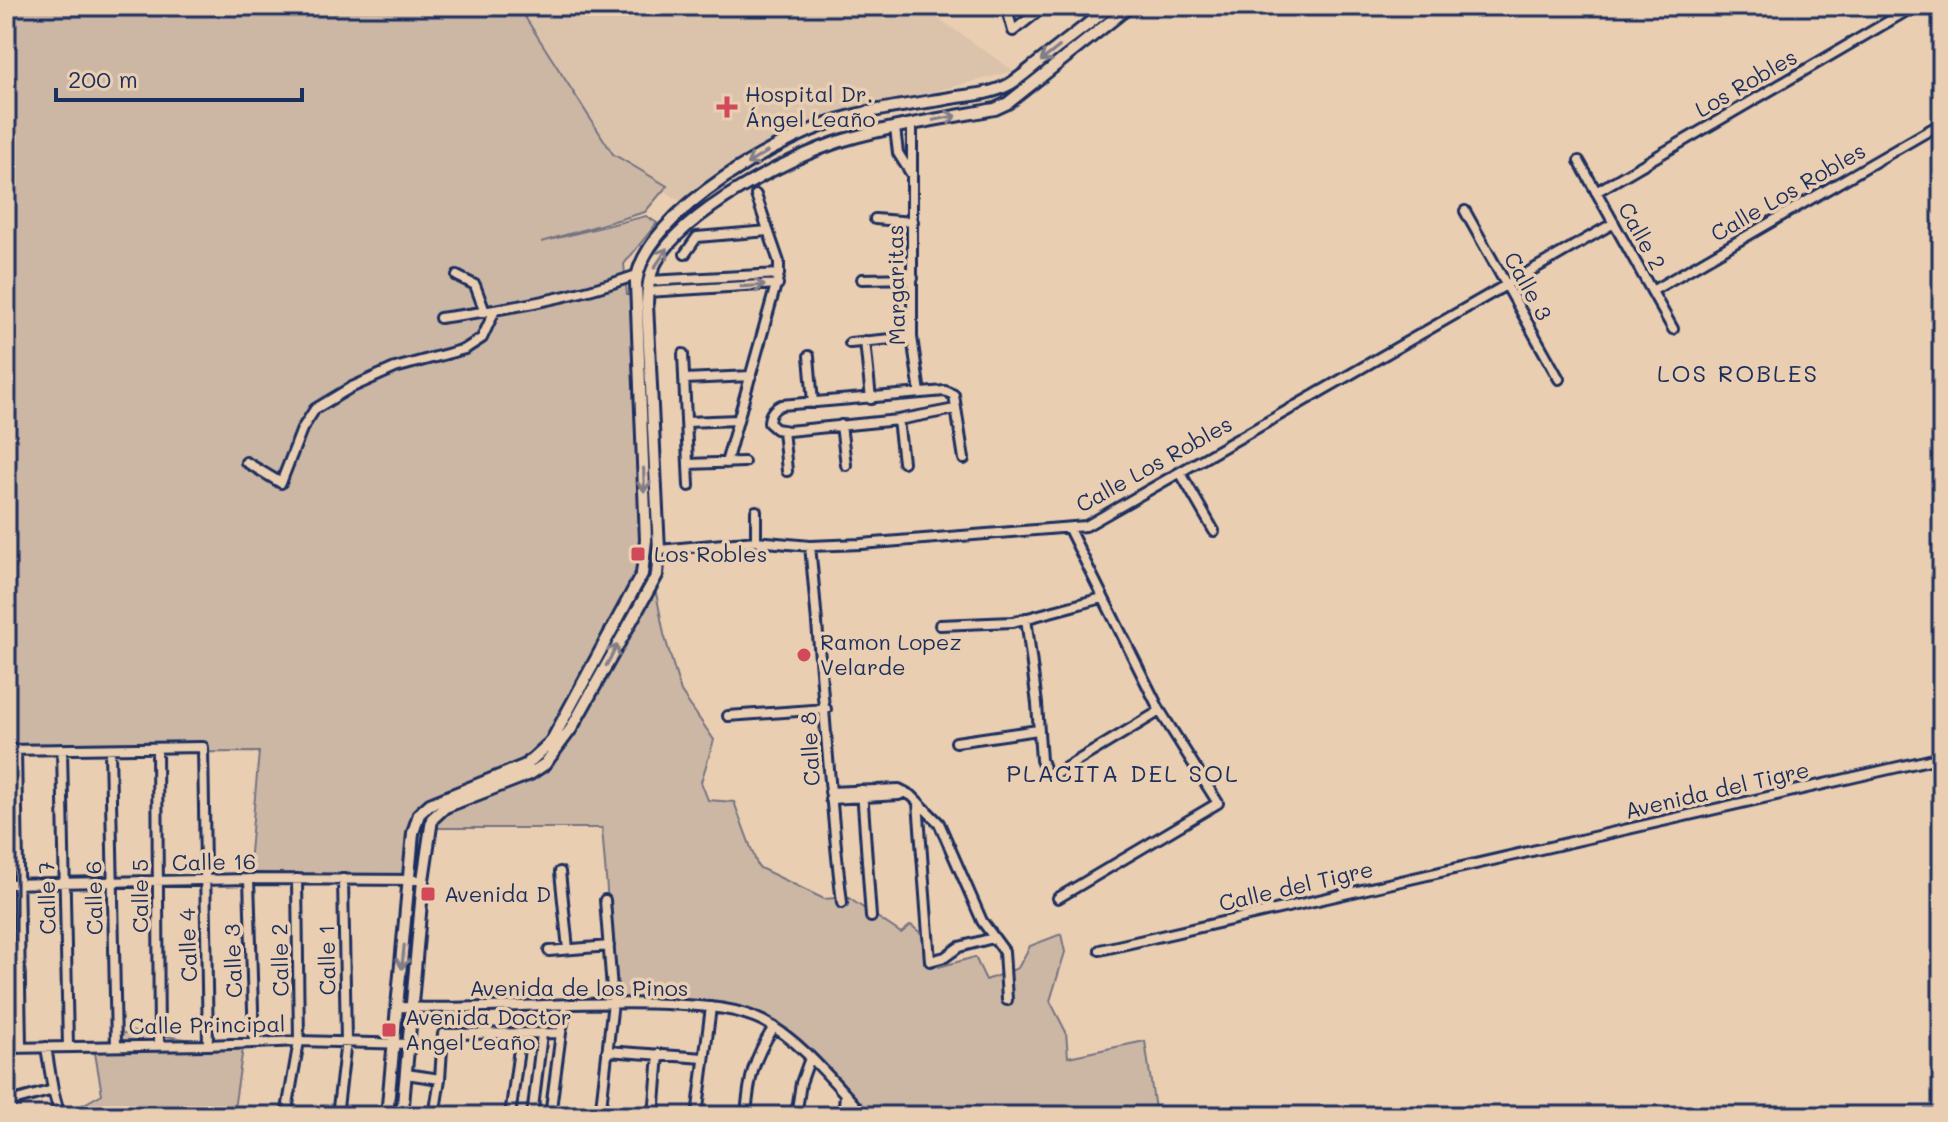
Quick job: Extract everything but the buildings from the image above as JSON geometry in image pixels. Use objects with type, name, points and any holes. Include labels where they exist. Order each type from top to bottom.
[{"type":"street","points":[[1006,6],[1013,31],[1045,6]]},
{"type":"street","points":[[387,1116],[419,814],[430,804],[526,765],[541,754],[562,725],[642,574],[646,540],[637,275],[657,239],[695,199],[758,156],[800,134],[857,114],[987,92],[1010,84],[1111,6]]},
{"type":"street","points":[[402,1116],[431,823],[438,811],[530,774],[545,764],[558,748],[655,579],[659,550],[648,286],[660,256],[705,212],[800,157],[841,141],[995,109],[1008,103],[1130,6]]},
{"type":"street","name":"Los Robles","points":[[1596,192],[1915,6]]},
{"type":"street","name":"Calle Los Robles","points":[[1652,291],[1942,123]]},
{"type":"street","name":"Margaritas","points":[[912,125],[912,337],[920,393]]},
{"type":"street","name":"Margaritas","points":[[895,128],[898,153],[913,176]]},
{"type":"street","name":"Calle 2","points":[[1579,161],[1673,329]]},
{"type":"street","points":[[726,463],[778,279],[779,262],[756,195]]},
{"type":"street","name":"Calle 3","points":[[1465,211],[1559,379]]},
{"type":"street","points":[[875,219],[913,222]]},
{"type":"street","name":"Calle Los Robles","points":[[659,550],[756,541],[810,546],[1086,526],[1614,223]]},
{"type":"street","points":[[685,254],[697,237],[768,231]]},
{"type":"street","points":[[440,318],[576,294],[637,275]]},
{"type":"street","points":[[246,462],[281,483],[302,429],[315,409],[350,388],[395,368],[465,349],[482,338],[490,311],[475,285],[457,276]]},
{"type":"street","points":[[862,279],[913,278]]},
{"type":"street","points":[[648,286],[681,279],[778,279]]},
{"type":"street","points":[[680,290],[681,279]]},
{"type":"street","points":[[648,286],[680,290],[778,279]]},
{"type":"street","points":[[850,343],[912,337]]},
{"type":"street","points":[[865,341],[871,399]]},
{"type":"street","points":[[683,354],[689,486]]},
{"type":"street","points":[[809,356],[813,403]]},
{"type":"street","points":[[685,379],[751,376]]},
{"type":"street","points":[[955,409],[898,420],[783,430],[769,423],[775,408],[945,391],[954,395],[964,459]]},
{"type":"street","points":[[686,422],[738,420]]},
{"type":"street","points":[[898,420],[903,462]]},
{"type":"street","points":[[841,425],[846,465]]},
{"type":"street","points":[[783,430],[787,471]]},
{"type":"street","points":[[688,464],[744,462]]},
{"type":"street","points":[[1180,472],[1214,531]]},
{"type":"street","points":[[756,511],[756,541]]},
{"type":"street","points":[[1058,898],[1218,803],[1160,711],[1069,529]]},
{"type":"street","name":"Calle 8","points":[[810,546],[842,903]]},
{"type":"street","points":[[940,625],[1013,622],[1102,598]]},
{"type":"street","points":[[1026,618],[1041,760],[1046,773],[1057,773],[1160,711]]},
{"type":"street","points":[[728,716],[826,709]]},
{"type":"street","points":[[956,742],[1038,730]]},
{"type":"street","name":"Calle 4","points":[[157,748],[203,747],[208,1045]]},
{"type":"street","points":[[21,1047],[11,750],[157,748]]},
{"type":"street","name":"Calle 5","points":[[157,748],[159,1045]]},
{"type":"street","name":"Calle 7","points":[[62,749],[68,1047]]},
{"type":"street","name":"Calle 6","points":[[110,749],[116,1046]]},
{"type":"street","name":"Avenida del Tigre","points":[[1500,858],[1942,757]]},
{"type":"street","points":[[830,795],[899,789],[918,802],[939,823],[961,877],[993,938],[1004,951],[1007,1000]]},
{"type":"street","points":[[862,793],[871,917]]},
{"type":"street","points":[[918,802],[930,961],[945,957],[959,947],[993,938]]},
{"type":"street","points":[[414,840],[423,847],[428,841]]},
{"type":"street","name":"Calle del Tigre","points":[[1100,950],[1500,858]]},
{"type":"street","points":[[560,872],[568,949]]},
{"type":"street","name":"Calle 3","points":[[249,879],[254,1042]]},
{"type":"street","name":"Calle 16","points":[[6,884],[249,879],[423,880]]},
{"type":"street","name":"Calle 2","points":[[297,879],[299,1041]]},
{"type":"street","name":"Calle 1","points":[[337,1116],[346,1041],[343,879]]},
{"type":"street","points":[[600,1116],[613,1002],[605,900]]},
{"type":"street","points":[[549,951],[609,946]]},
{"type":"street","name":"Avenida de los Pinos","points":[[398,1007],[613,1002],[711,1007],[742,1013],[774,1027],[810,1058],[865,1116]]},
{"type":"street","points":[[697,1116],[711,1007]]},
{"type":"street","points":[[550,1116],[565,1012]]},
{"type":"street","points":[[746,1116],[752,1068],[774,1027]]},
{"type":"street","points":[[434,1116],[443,1034],[561,1033]]},
{"type":"street","points":[[510,1116],[521,1034]]},
{"type":"street","points":[[532,1116],[542,1034]]},
{"type":"street","points":[[286,1116],[299,1041]]},
{"type":"street","name":"Calle Principal","points":[[6,1048],[299,1041],[410,1044]]},
{"type":"street","points":[[46,1047],[60,1116]]},
{"type":"street","points":[[607,1051],[704,1058]]},
{"type":"street","points":[[654,1116],[659,1054]]},
{"type":"street","points":[[796,1116],[801,1083],[810,1058]]},
{"type":"street","points":[[406,1074],[440,1079]]},
{"type":"street","points":[[6,1103],[53,1090]]},
{"type":"street","points":[[843,1116],[845,1094]]},
{"type":"shaded area","points":[[6,6],[518,6],[613,154],[667,186],[645,212],[541,242],[646,216],[657,223],[624,264],[627,295],[631,295],[647,546],[664,634],[681,692],[714,740],[701,782],[708,800],[734,802],[758,867],[824,899],[847,897],[901,933],[911,925],[924,936],[928,958],[939,967],[975,957],[986,980],[1018,968],[1030,946],[1061,934],[1065,952],[1050,1001],[1066,1032],[1068,1057],[1145,1041],[1156,1116],[864,1116],[774,1027],[711,1007],[613,1002],[602,828],[435,828],[425,880],[248,875],[259,752],[6,753]]},
{"type":"shaded area","name":"Hospital Dr. Ángel Leaño","points":[[520,6],[920,6],[1014,71],[827,119],[798,132],[684,204],[613,154]]},
{"type":"shaded area","points":[[129,1031],[207,1042],[244,1041],[233,1116],[63,1116],[102,1094],[94,1047]]},
{"type":"place","name":"Hospital Dr. Ángel Leaño","points":[[727,107]]},
{"type":"place","name":"Los Robles","points":[[638,554]]},
{"type":"place","name":"Ramon Lopez Velarde","points":[[804,655]]},
{"type":"place","name":"Avenida D","points":[[428,894]]},
{"type":"place","name":"Avenida Doctor Angel Leaño","points":[[389,1030]]},
{"type":"district","name":"LOS ROBLES","points":[[1738,374]]},
{"type":"district","name":"PLACITA DEL SOL","points":[[1123,774]]}]
